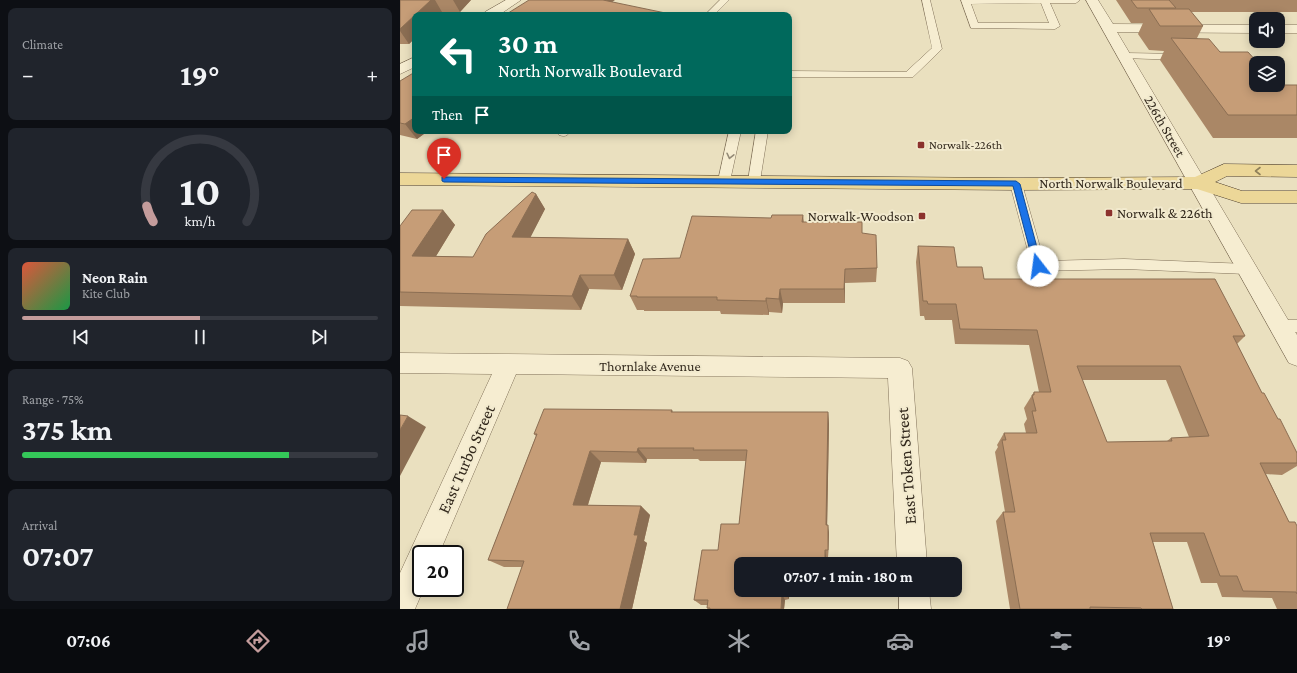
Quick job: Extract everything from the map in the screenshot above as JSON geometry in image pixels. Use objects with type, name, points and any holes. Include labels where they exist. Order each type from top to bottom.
[{"type":"main road","points":[[1198,183],[1224,170],[1297,171]]},
{"type":"main road","name":"North Norwalk Boulevard","points":[[400,179],[1016,184],[1198,183]]},
{"type":"main road","points":[[1198,183],[1241,197],[1297,197]]},
{"type":"street","points":[[495,12],[514,0]]},
{"type":"street","name":"226th Street","points":[[1092,0],[1247,269],[1288,326],[1297,356]]},
{"type":"street","points":[[1108,28],[1249,29]]},
{"type":"street","points":[[1285,29],[1297,29]]},
{"type":"street","points":[[400,70],[412,63]]},
{"type":"street","name":"Thornlake Avenue","points":[[400,363],[900,368]]},
{"type":"street","name":"East Turbo Street","points":[[428,545],[508,365]]},
{"type":"street","name":"East Token Street","points":[[900,368],[912,557]]},
{"type":"street","points":[[400,608],[412,581]]},
{"type":"street","points":[[914,597],[915,609]]},
{"type":"lane","points":[[712,12],[725,0]]},
{"type":"lane","points":[[792,74],[909,75],[937,49],[926,0]]},
{"type":"lane","points":[[1044,0],[1055,26],[974,26],[965,0],[1044,0],[1076,0]]},
{"type":"lane","points":[[1125,56],[1195,57]]},
{"type":"lane","points":[[724,181],[734,134]]},
{"type":"lane","points":[[754,181],[762,134]]},
{"type":"lane","points":[[1016,184],[1038,266],[1124,264],[1247,269]]},
{"type":"building","points":[[400,0],[431,0],[418,12],[412,12],[412,18],[400,29]]},
{"type":"building","points":[[529,0],[603,0],[661,12],[510,12]]},
{"type":"building","points":[[1131,0],[1169,0],[1176,8],[1137,8]]},
{"type":"building","points":[[1149,9],[1189,9],[1203,26],[1160,26]]},
{"type":"building","points":[[1171,38],[1209,39],[1220,52],[1248,52],[1252,56],[1249,56],[1249,92],[1285,92],[1285,85],[1297,85],[1297,115],[1228,115]]},
{"type":"building","points":[[412,74],[412,119],[405,124],[400,123],[400,81]]},
{"type":"building","points":[[532,192],[536,194],[512,237],[628,239],[614,275],[580,275],[572,296],[400,292],[400,226],[412,210],[443,210],[412,256],[473,257],[486,234]]},
{"type":"building","points":[[772,215],[803,215],[802,222],[862,222],[862,233],[876,235],[877,268],[845,269],[844,289],[780,289],[779,299],[766,298],[766,301],[717,300],[717,297],[630,296],[643,259],[680,258],[692,216],[771,218]]},
{"type":"building","points":[[918,246],[954,247],[957,267],[982,267],[984,279],[1215,279],[1245,336],[1233,336],[1262,393],[1264,393],[1278,419],[1280,419],[1297,453],[1297,463],[1260,463],[1289,522],[1295,522],[1297,526],[1297,594],[1296,592],[1243,591],[1237,576],[1220,576],[1204,533],[1150,533],[1173,609],[1090,607],[1090,609],[1020,609],[1003,512],[1015,512],[1002,440],[1006,440],[1004,433],[1037,433],[1032,411],[1036,411],[1032,395],[1034,395],[1034,392],[1051,392],[1037,330],[960,329],[956,304],[928,304],[927,301],[923,301]],"holes":[[[1077,366],[1180,366],[1209,436],[1171,438],[1172,441],[1107,442]]]},
{"type":"building","points":[[544,409],[672,410],[671,412],[828,412],[826,525],[828,525],[828,550],[825,550],[825,557],[734,557],[734,597],[782,597],[781,609],[707,608],[708,600],[694,600],[702,550],[718,550],[721,524],[739,524],[747,450],[638,448],[637,452],[590,451],[573,505],[641,506],[634,535],[638,535],[620,609],[507,609],[524,561],[488,560],[537,434],[534,434]]},
{"type":"building","points":[[400,415],[408,416],[400,430]]},
{"type":"place","name":"Norwalk-226th","points":[[921,145]]},
{"type":"place","name":"Norwalk & 226th","points":[[1109,213]]},
{"type":"place","name":"Norwalk-Woodson","points":[[922,216]]},
{"type":"route","points":[[444,179],[1016,184],[1038,266]]}]
